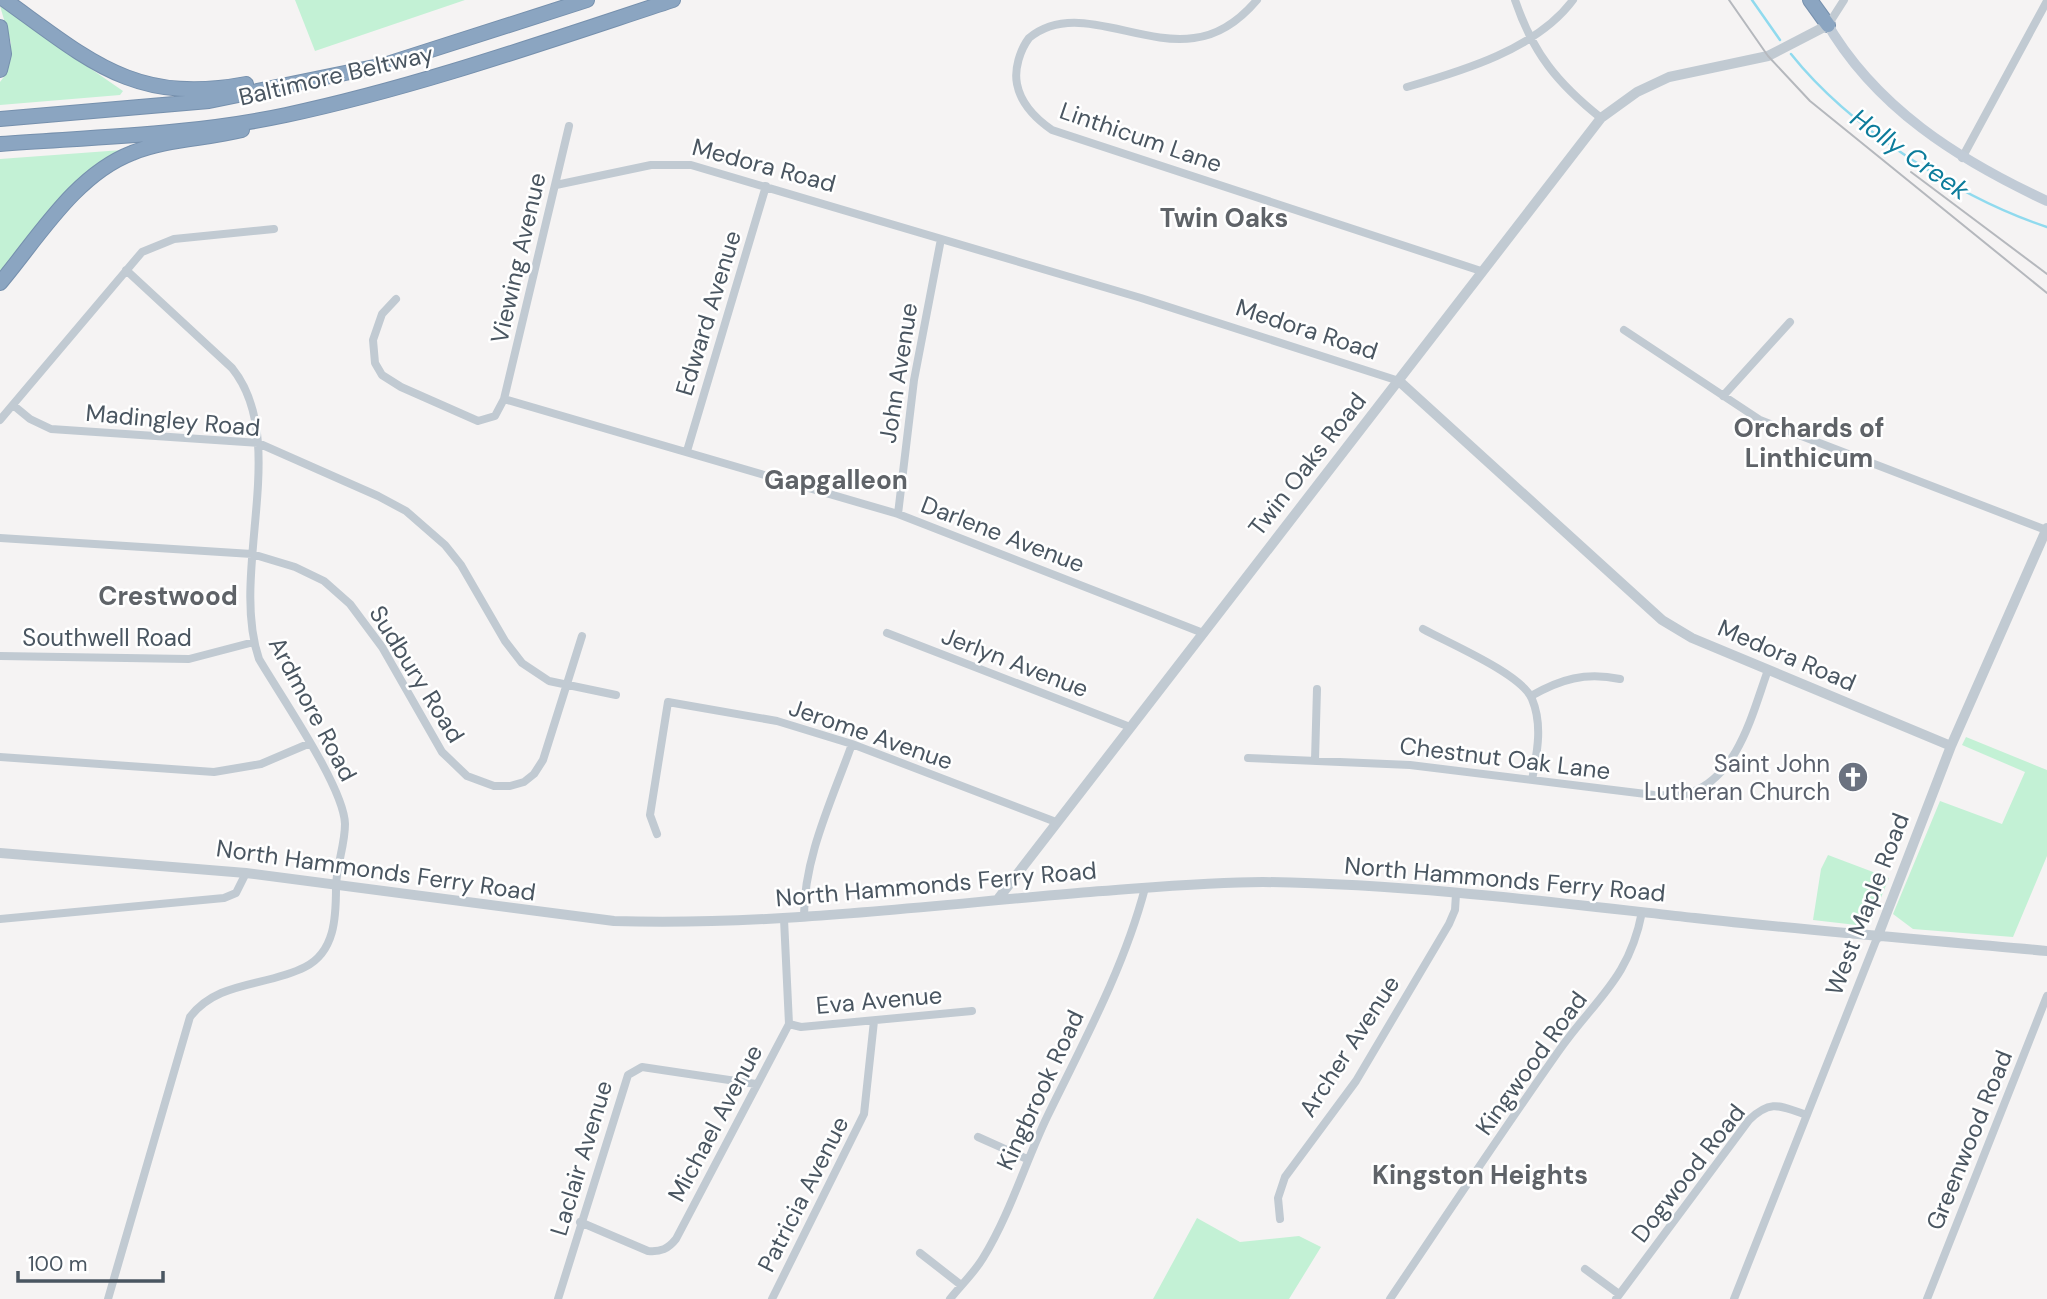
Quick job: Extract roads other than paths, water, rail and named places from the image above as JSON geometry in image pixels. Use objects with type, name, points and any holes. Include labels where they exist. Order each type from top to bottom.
[{"type":"highway","points":[[5,0],[102,69],[139,83],[173,90],[208,91],[289,76],[313,79]]},
{"type":"highway","name":"Baltimore Beltway","points":[[0,119],[209,101],[384,65],[587,0]]},
{"type":"highway","name":"Baltimore Beltway","points":[[0,144],[209,127],[283,116],[347,101],[673,0]]},
{"type":"highway","points":[[1814,0],[1828,25]]},
{"type":"highway","points":[[0,27],[5,54],[0,70]]},
{"type":"highway","points":[[0,283],[75,193],[99,170],[115,160],[141,150],[210,138],[347,101]]},
{"type":"main road","points":[[1828,25],[1871,81],[1935,139],[1962,158],[2047,201]]},
{"type":"street","points":[[1095,15],[1163,37],[1193,38],[1207,36],[1236,22],[1257,0]]},
{"type":"street","points":[[1515,0],[1538,55],[1560,80],[1601,118]]},
{"type":"street","points":[[1407,87],[1472,68],[1529,38],[1573,0]]},
{"type":"street","points":[[1828,25],[1844,0]]},
{"type":"street","points":[[1962,158],[2047,1]]},
{"type":"street","name":"Linthicum Lane","points":[[1068,13],[1046,21],[1036,29],[1026,42],[1017,72],[1017,85],[1029,110],[1052,130],[1481,271]]},
{"type":"street","name":"Twin Oaks Road","points":[[998,900],[1601,118],[1637,92],[1669,77],[1768,56],[1828,25]]},
{"type":"street","name":"Viewing Avenue","points":[[504,399],[569,126]]},
{"type":"street","name":"Medora Road","points":[[556,185],[651,165],[680,163],[1141,298],[1399,381],[1651,613],[1692,638],[1951,746]]},
{"type":"street","name":"Edward Avenue","points":[[687,451],[766,186]]},
{"type":"street","points":[[0,420],[142,252],[174,239],[274,229]]},
{"type":"street","name":"John Avenue","points":[[898,514],[914,380],[941,239]]},
{"type":"street","name":"Ardmore Road","points":[[108,1299],[190,1017],[211,996],[297,970],[317,959],[332,934],[337,914],[336,883],[343,847],[343,812],[336,790],[259,659],[254,642],[250,593],[258,443],[254,407],[240,378],[125,270]]},
{"type":"street","points":[[396,299],[382,314],[373,340],[375,363],[382,375],[393,383],[478,421],[495,416],[504,399]]},
{"type":"street","points":[[1723,396],[1790,323]]},
{"type":"street","points":[[1624,330],[1760,420],[2047,529]]},
{"type":"street","name":"Darlene Avenue","points":[[504,399],[898,514],[1203,633]]},
{"type":"street","name":"Madingley Road","points":[[13,405],[30,419],[51,429],[258,443],[378,496],[426,526],[461,565],[512,653],[537,674],[566,686],[616,695]]},
{"type":"street","name":"West Maple Road","points":[[1734,1299],[1951,746],[2047,529]]},
{"type":"street","name":"Sudbury Road","points":[[0,538],[252,554],[295,567],[324,581],[350,604],[382,648],[442,752],[467,776],[480,782],[510,786],[524,782],[534,774],[543,760],[582,636]]},
{"type":"street","points":[[1423,629],[1506,675],[1531,696],[1538,740],[1532,780]]},
{"type":"street","name":"Jerlyn Avenue","points":[[887,633],[1130,727]]},
{"type":"street","name":"Southwell Road","points":[[0,656],[189,659],[254,642]]},
{"type":"street","name":"Chestnut Oak Lane","points":[[1248,758],[1410,765],[1654,795],[1685,794],[1701,787],[1728,764],[1738,748],[1768,670]]},
{"type":"street","points":[[1531,696],[1571,678],[1586,675],[1620,679]]},
{"type":"street","points":[[1314,760],[1317,689]]},
{"type":"street","name":"Jerome Avenue","points":[[657,834],[650,814],[668,702],[754,715],[852,744],[1056,822]]},
{"type":"street","points":[[0,757],[214,772],[261,764],[308,744]]},
{"type":"street","points":[[804,916],[804,896],[813,852],[852,744]]},
{"type":"street","name":"North Hammonds Ferry Road","points":[[0,853],[246,873],[614,921],[686,923],[784,919],[1145,888],[1271,883],[1456,894],[1877,938],[2047,951]]},
{"type":"street","points":[[0,919],[224,898],[236,893],[246,873]]},
{"type":"street","name":"Kingbrook Road","points":[[950,1299],[984,1257],[1100,1008],[1137,919],[1145,888]]},
{"type":"street","name":"Archer Avenue","points":[[1280,1219],[1278,1198],[1284,1177],[1356,1081],[1455,911],[1456,894]]},
{"type":"street","name":"Kingwood Road","points":[[1390,1299],[1559,1051],[1619,978],[1638,931],[1642,912]]},
{"type":"street","name":"Michael Avenue","points":[[580,1222],[648,1251],[659,1252],[669,1248],[676,1239],[789,1024],[784,919]]},
{"type":"street","name":"Greenwood Road","points":[[1927,1299],[2047,996]]},
{"type":"street","name":"Eva Avenue","points":[[789,1024],[801,1027],[972,1011]]},
{"type":"street","name":"Patricia Avenue","points":[[772,1299],[864,1114],[874,1021]]},
{"type":"street","name":"Laclair Avenue","points":[[558,1299],[628,1075],[642,1068],[756,1084]]},
{"type":"street","name":"Dogwood Road","points":[[1617,1296],[1734,1137],[1759,1110],[1777,1105],[1807,1115]]},
{"type":"street","points":[[978,1137],[1027,1160]]},
{"type":"street","points":[[920,1254],[961,1285]]},
{"type":"street","points":[[1585,1269],[1617,1296]]},
{"type":"waterway","name":"Holly Creek","points":[[1752,0],[1780,40]]},
{"type":"waterway","name":"Holly Creek","points":[[1791,54],[1843,108],[1908,157],[1978,198],[2047,227]]},
{"type":"tram line","points":[[1729,0],[1768,56],[1810,101],[2047,293]]},
{"type":"tram line","points":[[1911,172],[2047,274]]},
{"type":"place","name":"Saint John Lutheran Church","points":[[1853,777]]},
{"type":"district","name":"Twin Oaks","points":[[1224,218]]},
{"type":"district","name":"Orchards of Linthicum","points":[[1809,443]]},
{"type":"district","name":"Gapgalleon","points":[[836,480]]},
{"type":"district","name":"Crestwood","points":[[168,596]]},
{"type":"district","name":"Kingston Heights","points":[[1480,1175]]}]
